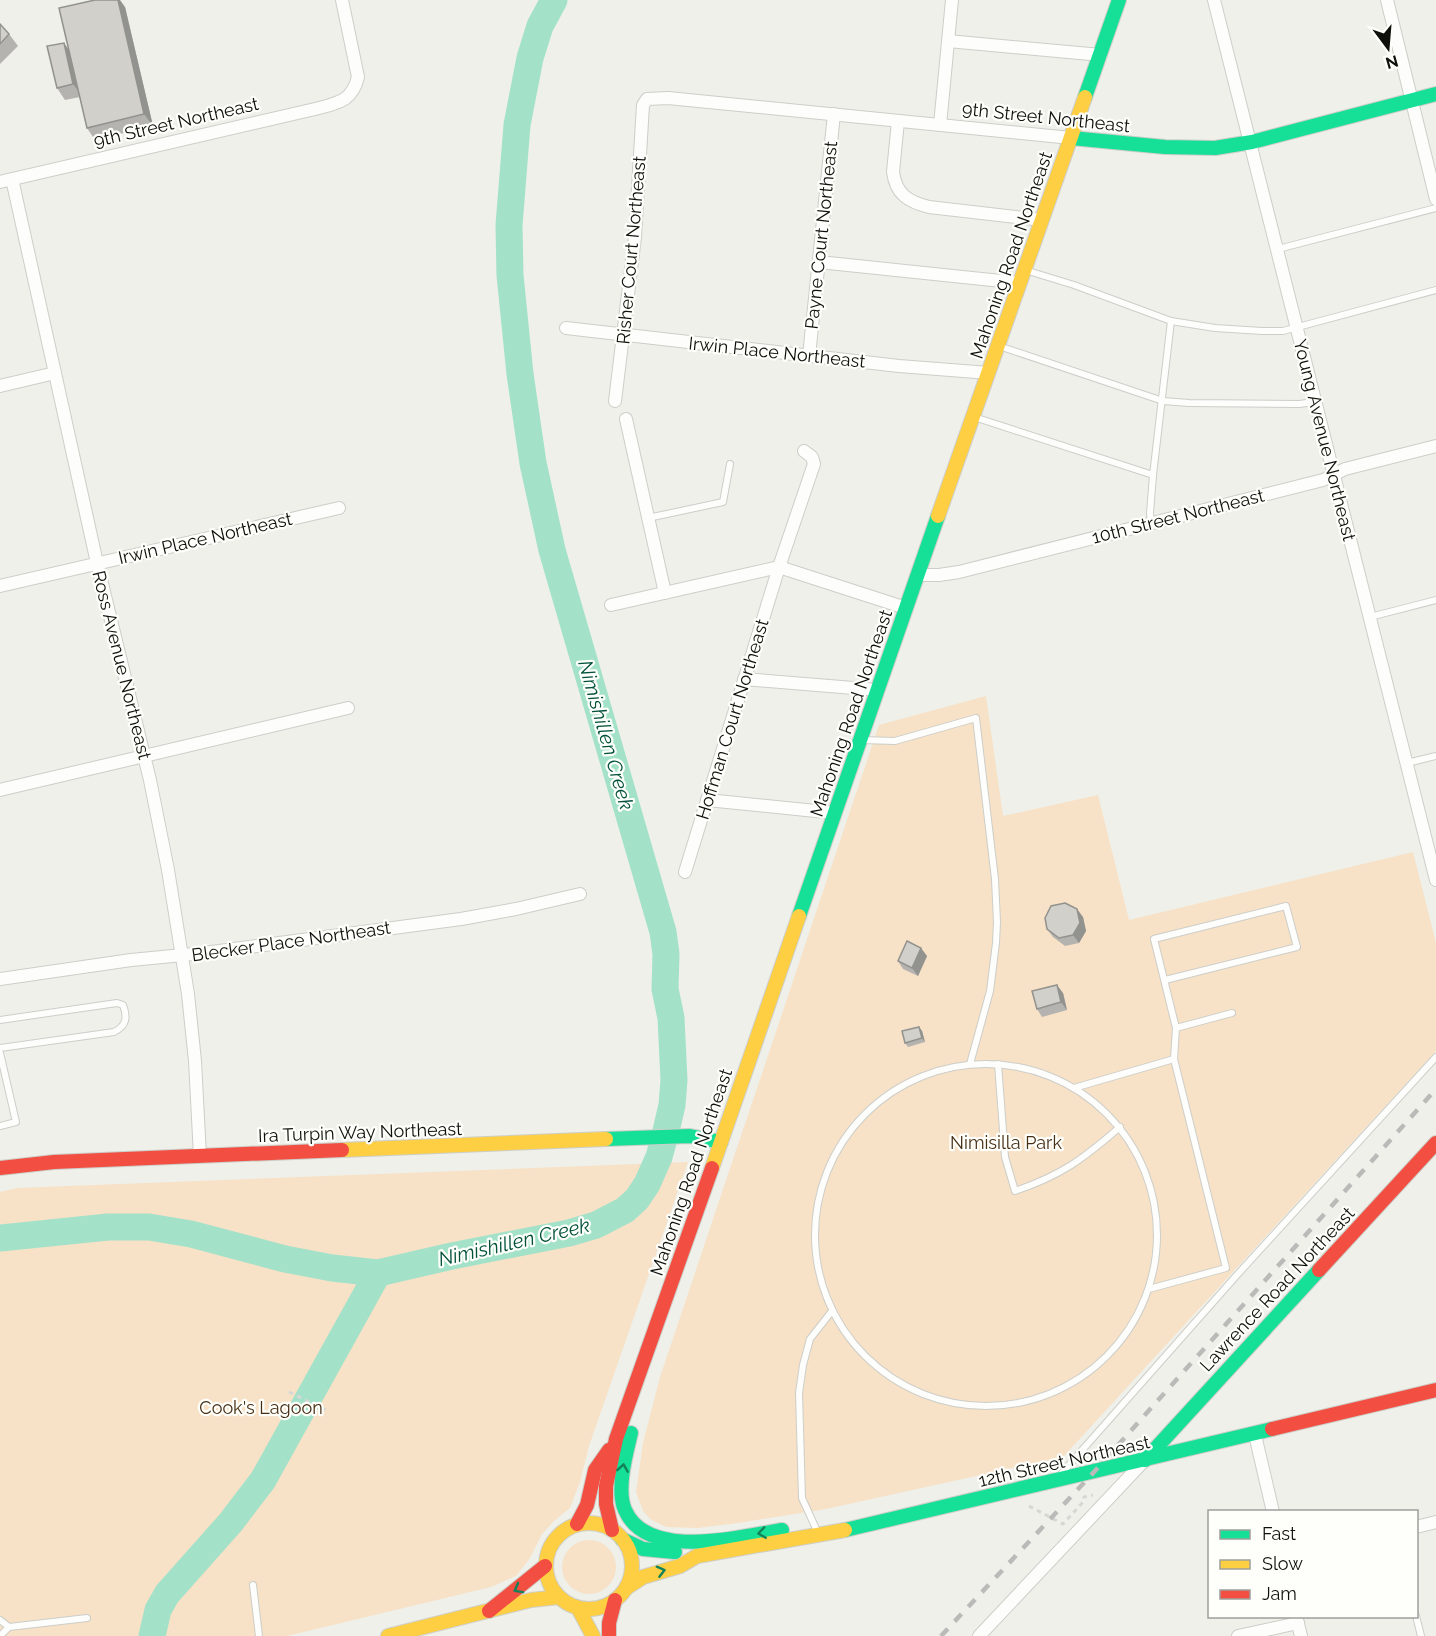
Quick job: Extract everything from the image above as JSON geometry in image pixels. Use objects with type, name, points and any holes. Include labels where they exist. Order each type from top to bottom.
[{"type":"main road","name":"Mahoning Road Northeast","points":[[617,1534],[607,1511],[606,1493],[616,1439],[1119,0]]},
{"type":"main road","name":"9th Street Northeast","points":[[1071,138],[1197,149],[1252,142],[1436,94]]},
{"type":"main road","name":"Ira Turpin Way Northeast","points":[[0,1168],[54,1162],[690,1136],[721,1142]]},
{"type":"main road","name":"Lawrence Road Northeast","points":[[1145,1460],[1436,1143]]},
{"type":"main road","points":[[643,1364],[648,1382],[629,1440],[621,1487],[624,1511],[637,1529],[659,1540],[681,1543],[785,1529],[820,1536]]},
{"type":"main road","name":"12th Street Northeast","points":[[617,1534],[643,1549],[697,1556],[820,1536],[1255,1435],[1436,1390]]},
{"type":"main road","name":"Mahoning Road Northeast","points":[[577,1524],[587,1505],[595,1470],[616,1439]]},
{"type":"main road","points":[[577,1524],[599,1524],[617,1534],[629,1551],[632,1563],[631,1575],[626,1588],[615,1600],[600,1608],[578,1608],[559,1597],[548,1581],[545,1566],[547,1554],[555,1538],[564,1530],[577,1524]]},
{"type":"main road","name":"12th Street Northeast","points":[[626,1588],[643,1576],[680,1566],[697,1556]]},
{"type":"main road","points":[[489,1611],[505,1595],[529,1582],[545,1566]]},
{"type":"main road","points":[[388,1636],[422,1632],[489,1611],[543,1598],[559,1597]]},
{"type":"main road","points":[[609,1636],[609,1623],[615,1600]]},
{"type":"main road","points":[[578,1608],[593,1636]]},
{"type":"street","name":"9th Street Northeast","points":[[6,180],[315,109],[346,99],[355,88],[358,77],[342,0]]},
{"type":"street","points":[[940,125],[952,0]]},
{"type":"street","name":"Young Avenue Northeast","points":[[1214,0],[1252,142],[1406,764],[1431,842],[1436,880]]},
{"type":"street","points":[[1387,0],[1436,199]]},
{"type":"street","points":[[948,41],[1101,55]]},
{"type":"street","name":"9th Street Northeast","points":[[646,99],[668,98],[1071,138]]},
{"type":"street","name":"Risher Court Northeast","points":[[615,401],[635,237],[643,105],[646,99]]},
{"type":"street","name":"Payne Court Northeast","points":[[809,356],[834,114]]},
{"type":"street","points":[[898,121],[894,181],[899,192],[913,203],[929,207],[1042,220]]},
{"type":"street","name":"Ross Avenue Northeast","points":[[6,180],[55,373],[144,756],[168,870],[183,955],[195,1061],[200,1156]]},
{"type":"street","points":[[819,262],[1022,277]]},
{"type":"street","name":"Irwin Place Northeast","points":[[566,327],[809,356],[988,373]]},
{"type":"street","points":[[0,386],[55,373]]},
{"type":"street","points":[[626,419],[665,593]]},
{"type":"street","name":"10th Street Northeast","points":[[918,575],[959,572],[1323,480],[1345,469],[1436,446]]},
{"type":"street","points":[[779,567],[814,464],[812,457],[804,451]]},
{"type":"street","name":"Irwin Place Northeast","points":[[0,586],[339,508]]},
{"type":"street","points":[[611,605],[779,567],[906,608]]},
{"type":"street","name":"Hoffman Court Northeast","points":[[685,872],[779,567]]},
{"type":"street","points":[[744,679],[878,690]]},
{"type":"street","points":[[0,790],[348,708]]},
{"type":"street","points":[[707,800],[835,813]]},
{"type":"street","name":"Blecker Place Northeast","points":[[0,979],[461,919],[580,894]]},
{"type":"street","points":[[1255,1435],[1273,1510]]},
{"type":"street","points":[[979,1636],[1145,1460]]},
{"type":"street","points":[[1418,1526],[1436,1522]]},
{"type":"street","points":[[1238,1636],[1297,1620],[1301,1636]]},
{"type":"lane","points":[[1278,249],[1436,208]]},
{"type":"lane","points":[[1022,277],[1074,285],[1172,321],[1215,328],[1262,331],[1283,331],[1436,290]]},
{"type":"lane","points":[[1151,524],[1153,475],[1172,321]]},
{"type":"lane","points":[[998,345],[1163,401],[1189,404],[1316,402]]},
{"type":"lane","points":[[974,416],[1153,475]]},
{"type":"lane","points":[[648,518],[723,502],[730,464]]},
{"type":"lane","points":[[1370,617],[1436,600]]},
{"type":"lane","points":[[860,740],[895,741],[976,718],[997,922],[990,991],[970,1064]]},
{"type":"lane","points":[[1406,764],[1436,756]]},
{"type":"lane","points":[[1165,980],[1297,947],[1286,906],[1154,939],[1176,1028],[1174,1059],[1226,1268],[1237,1275]]},
{"type":"lane","points":[[0,1020],[117,1003],[123,1005],[126,1012],[126,1021],[122,1028],[114,1032],[0,1050],[16,1122],[0,1126]]},
{"type":"lane","points":[[1176,1028],[1232,1013]]},
{"type":"lane","points":[[1056,1481],[1237,1275],[1436,1057]]},
{"type":"lane","points":[[1074,1088],[1174,1059]]},
{"type":"lane","points":[[970,1064],[998,1064],[1037,1071],[1074,1088],[1094,1101],[1120,1127],[1143,1165],[1156,1207],[1158,1242],[1149,1289],[1131,1326],[1115,1348],[1081,1378],[1048,1394],[1031,1400],[995,1406],[977,1406],[924,1395],[899,1383],[863,1355],[841,1327],[832,1311],[819,1277],[814,1241],[821,1188],[834,1154],[855,1124],[897,1089],[930,1073],[970,1064]]},
{"type":"lane","points":[[998,1064],[1005,1158],[1015,1191],[1043,1182],[1069,1168],[1120,1127]]},
{"type":"lane","points":[[1149,1289],[1226,1268]]},
{"type":"lane","points":[[820,1536],[802,1498],[799,1393],[810,1339],[832,1311]]},
{"type":"lane","points":[[253,1585],[259,1636]]},
{"type":"lane","points":[[0,1636],[9,1627],[87,1618]]},
{"type":"lane","points":[[1416,1618],[1421,1636]]},
{"type":"lane","points":[[0,1620],[9,1627]]},
{"type":"path","points":[[289,1392],[326,1410]]},
{"type":"path","points":[[1028,1505],[1063,1524],[1084,1501],[1084,1497],[1117,1490]]},
{"type":"green space","name":"Nimisilla Park","points":[[986,696],[1003,816],[1098,795],[1129,920],[1413,852],[1436,943],[1436,1051],[1063,1457],[826,1509],[698,1528],[666,1527],[650,1519],[643,1511],[636,1492],[643,1443],[660,1377],[879,725]]},
{"type":"green space","name":"Cook's Lagoon","points":[[688,1162],[589,1446],[580,1482],[570,1508],[542,1534],[530,1558],[516,1576],[491,1587],[287,1636],[0,1636],[0,1192],[17,1188]]},
{"type":"green space","points":[[589,1540],[599,1542],[608,1548],[614,1557],[616,1567],[614,1577],[608,1586],[599,1592],[589,1594],[579,1592],[570,1586],[564,1577],[562,1567],[564,1557],[570,1548],[579,1542]]},
{"type":"building","points":[[95,0],[118,0],[144,114],[87,128],[59,8]]},
{"type":"building","points":[[0,24],[9,34],[0,44]]},
{"type":"building","points":[[64,43],[73,84],[57,88],[47,46]]},
{"type":"building","points":[[1065,903],[1077,909],[1080,923],[1073,935],[1059,938],[1047,929],[1045,918],[1051,906]]},
{"type":"building","points":[[907,941],[921,948],[912,968],[898,961]]},
{"type":"building","points":[[1057,985],[1061,1002],[1037,1009],[1032,991]]},
{"type":"building","points":[[919,1027],[922,1038],[905,1043],[902,1031]]},
{"type":"waterway","name":"Nimishillen Creek","points":[[0,1238],[108,1227],[149,1227],[191,1234],[285,1259],[332,1268],[378,1273],[569,1233],[596,1225],[625,1210],[637,1199],[647,1184],[659,1157],[666,1131],[672,1105],[674,1080],[671,1018],[665,989],[666,954],[663,932],[552,550],[533,463],[520,374],[510,275],[509,225],[517,125],[530,58],[540,26],[554,0]]},
{"type":"waterway","points":[[152,1636],[158,1610],[167,1594],[231,1522],[263,1480],[378,1273]]},
{"type":"railway","points":[[941,1636],[1094,1472],[1436,1089]]},
{"type":"traffic: fast","points":[[1085,97],[1119,0]]},
{"type":"traffic: fast","points":[[1071,138],[1165,147],[1215,148],[1252,142],[1436,94]]},
{"type":"traffic: fast","points":[[799,916],[938,516]]},
{"type":"traffic: fast","points":[[606,1139],[690,1136],[721,1142]]},
{"type":"traffic: fast","points":[[1145,1460],[1319,1270]]},
{"type":"traffic: fast","points":[[845,1530],[1272,1429]]},
{"type":"traffic: fast","points":[[631,1433],[621,1492],[625,1510],[636,1526],[653,1536],[673,1541],[696,1542],[782,1530]]},
{"type":"traffic: fast","points":[[622,1539],[643,1549],[675,1552]]},
{"type":"traffic: slow","points":[[938,516],[1085,97]]},
{"type":"traffic: slow","points":[[712,1168],[799,916]]},
{"type":"traffic: slow","points":[[342,1150],[606,1139]]},
{"type":"traffic: slow","points":[[589,1523],[606,1526],[620,1535],[629,1549],[632,1566],[629,1583],[620,1597],[606,1606],[589,1609],[572,1606],[558,1597],[549,1583],[546,1566],[549,1549],[558,1535],[572,1526],[589,1523]]},
{"type":"traffic: slow","points":[[626,1588],[643,1577],[680,1566],[697,1556],[845,1530]]},
{"type":"traffic: slow","points":[[388,1636],[531,1600],[559,1597]]},
{"type":"traffic: slow","points":[[578,1608],[593,1636]]},
{"type":"traffic: jam","points":[[1319,1270],[1436,1143]]},
{"type":"traffic: jam","points":[[0,1168],[54,1162],[342,1150]]},
{"type":"traffic: jam","points":[[612,1530],[606,1504],[606,1486],[616,1439],[712,1168]]},
{"type":"traffic: jam","points":[[1272,1429],[1436,1390]]},
{"type":"traffic: jam","points":[[577,1524],[587,1505],[595,1470],[609,1450]]},
{"type":"traffic: jam","points":[[489,1611],[545,1566]]},
{"type":"traffic: jam","points":[[609,1636],[609,1623],[615,1600]]}]
